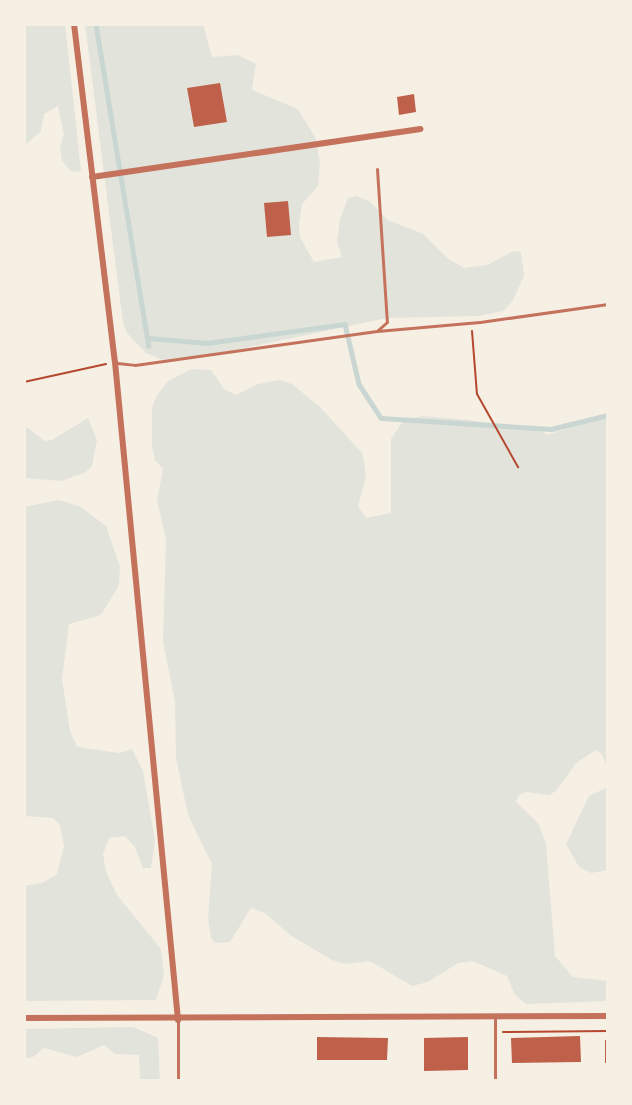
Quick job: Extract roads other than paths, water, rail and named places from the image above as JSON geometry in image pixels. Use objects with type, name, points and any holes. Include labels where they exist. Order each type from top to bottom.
[{"type":"street","points":[[74,24],[115,362],[178,1020]]},
{"type":"street","points":[[93,177],[421,129]]},
{"type":"street","points":[[24,1018],[178,1020],[608,1016]]},
{"type":"lane","points":[[377,169],[387,322],[377,331]]},
{"type":"lane","points":[[115,362],[135,365],[377,331],[471,323],[608,304]]},
{"type":"lane","points":[[495,1016],[495,1081]]},
{"type":"lane","points":[[178,1020],[178,1081]]},
{"type":"waterway","points":[[96,24],[149,346]]},
{"type":"waterway","points":[[148,338],[207,343],[345,324],[359,384],[381,418],[551,429],[608,415]]}]
